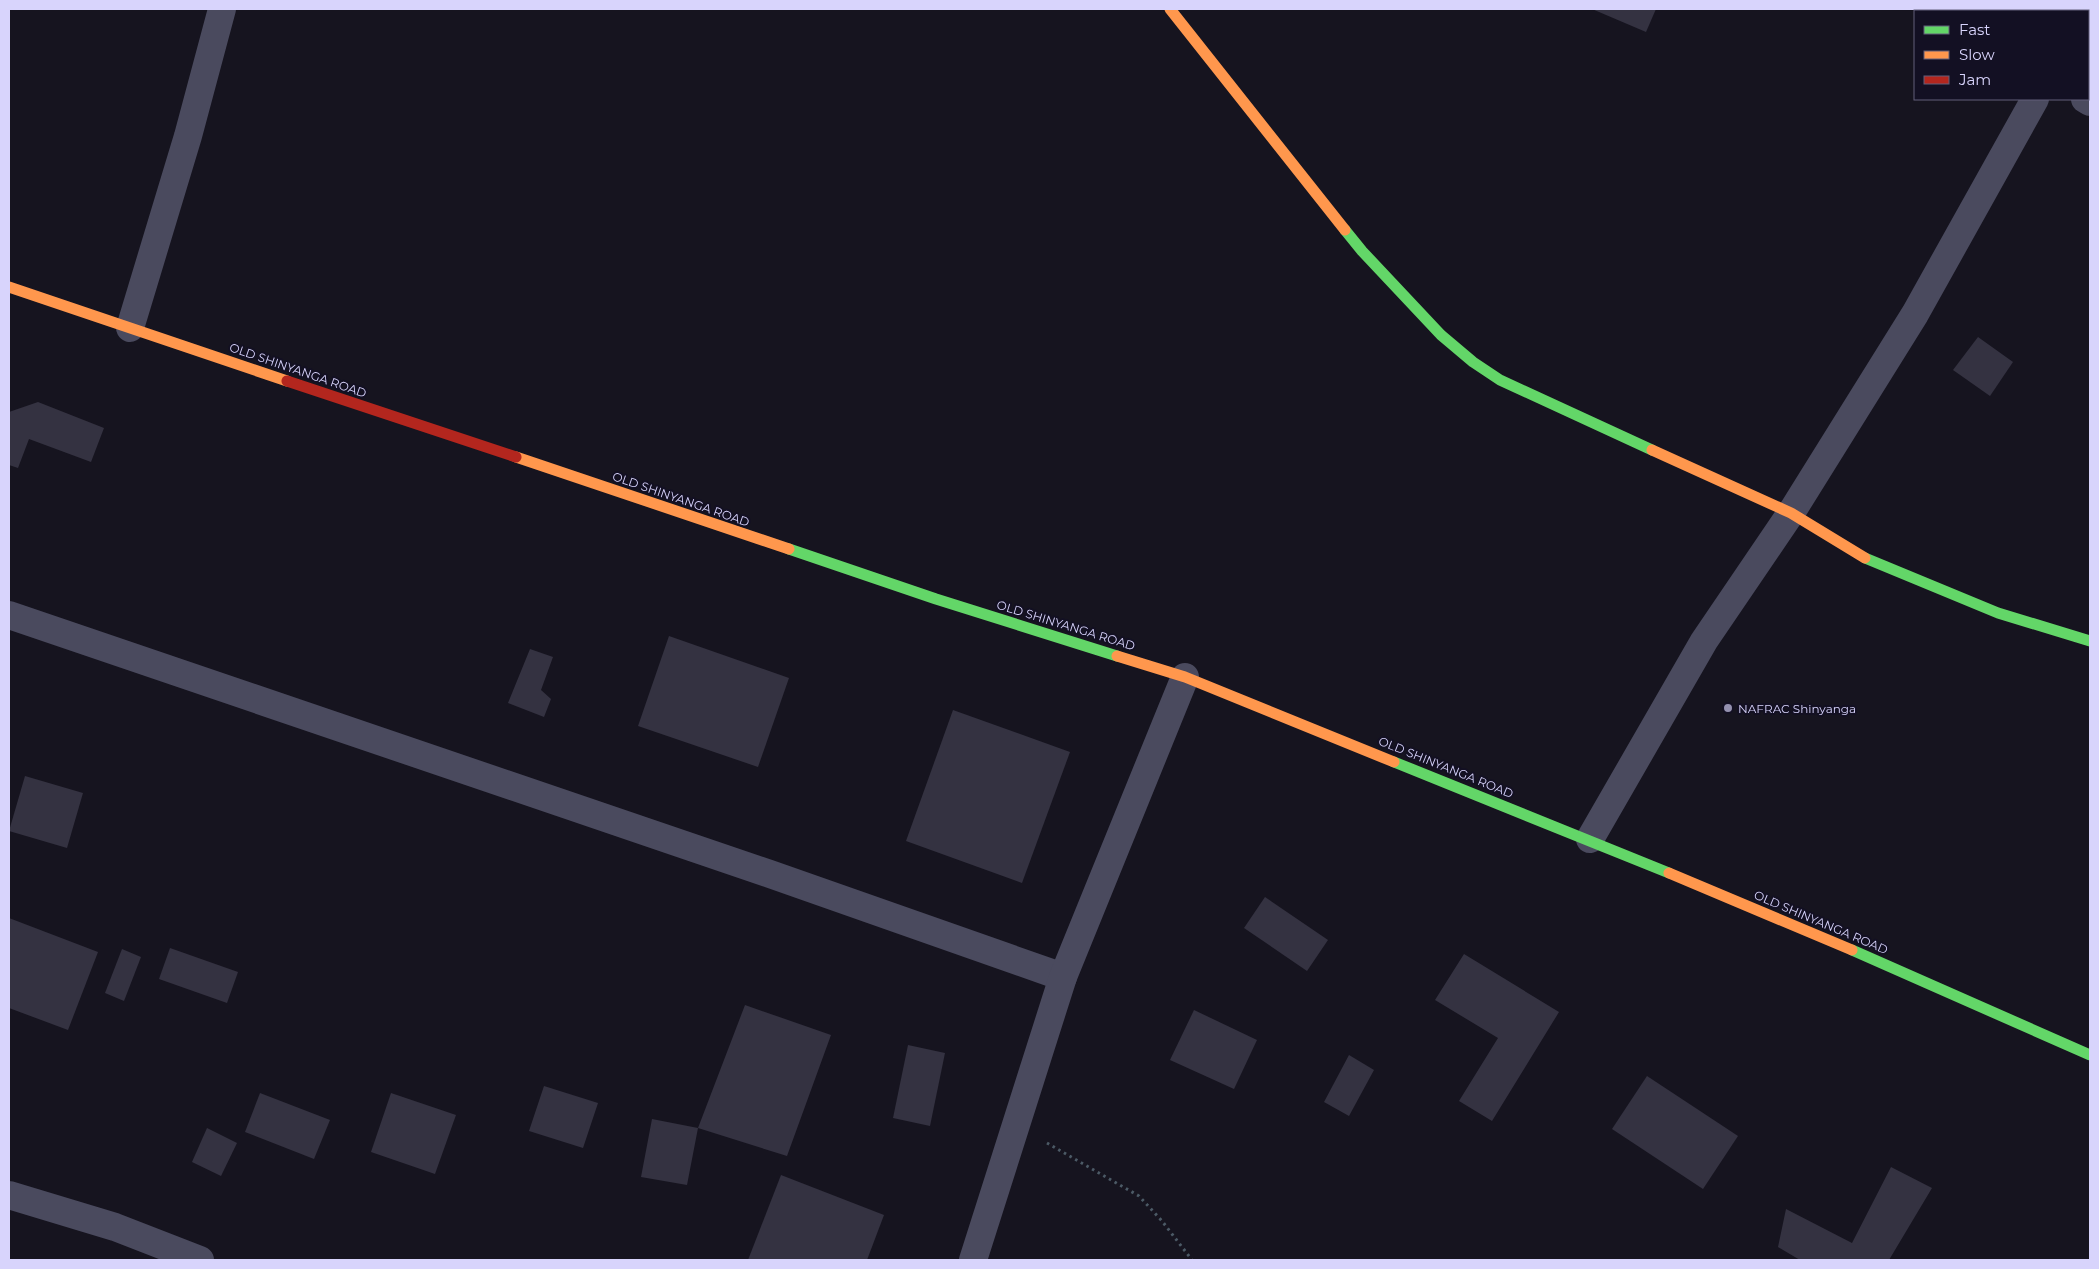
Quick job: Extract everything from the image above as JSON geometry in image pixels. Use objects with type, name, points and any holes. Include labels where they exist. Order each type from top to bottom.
[{"type":"main road","points":[[1170,9],[1362,251],[1441,335],[1473,362],[1500,380],[1549,404],[1791,513],[1858,555],[1998,613],[2090,641]]},
{"type":"main road","name":"OLD SHINYANGA ROAD","points":[[9,287],[926,596],[1185,677],[1590,839],[1782,919],[2090,1055]]},
{"type":"street","points":[[130,328],[188,136],[222,9]]},
{"type":"street","points":[[1590,839],[1704,641],[1791,513],[1915,314],[2034,100]]},
{"type":"street","points":[[9,615],[770,874],[1063,978]]},
{"type":"street","points":[[973,1260],[1018,1125],[1063,978],[1185,677]]},
{"type":"street","points":[[9,1195],[114,1227],[200,1260]]},
{"type":"path","points":[[1018,1125],[1139,1196],[1162,1221],[1192,1260]]},
{"type":"building","points":[[1592,9],[1656,9],[1646,32]]},
{"type":"building","points":[[1978,337],[2013,362],[1990,396],[1953,370]]},
{"type":"building","points":[[38,402],[104,428],[91,462],[29,439],[18,468],[9,465],[9,412]]},
{"type":"building","points":[[669,636],[789,678],[758,767],[638,726]]},
{"type":"building","points":[[530,649],[553,657],[541,690],[551,699],[544,717],[508,703]]},
{"type":"building","points":[[953,710],[1070,752],[1022,883],[906,841]]},
{"type":"building","points":[[25,776],[83,793],[67,848],[9,831]]},
{"type":"building","points":[[1265,897],[1328,940],[1307,971],[1244,928]]},
{"type":"building","points":[[9,918],[98,952],[68,1030],[9,1008]]},
{"type":"building","points":[[170,948],[238,972],[227,1003],[159,979]]},
{"type":"building","points":[[122,949],[141,957],[124,1001],[105,993]]},
{"type":"building","points":[[1464,954],[1559,1012],[1492,1121],[1459,1101],[1498,1038],[1435,1000]]},
{"type":"building","points":[[745,1005],[831,1035],[787,1156],[698,1128]]},
{"type":"building","points":[[1194,1010],[1257,1040],[1234,1089],[1170,1060]]},
{"type":"building","points":[[908,1045],[945,1053],[930,1126],[893,1118]]},
{"type":"building","points":[[1349,1055],[1374,1070],[1349,1116],[1324,1102]]},
{"type":"building","points":[[1647,1076],[1738,1136],[1703,1189],[1612,1129]]},
{"type":"building","points":[[544,1086],[598,1103],[583,1148],[529,1131]]},
{"type":"building","points":[[260,1093],[330,1120],[314,1159],[245,1132]]},
{"type":"building","points":[[391,1093],[456,1115],[435,1174],[371,1152]]},
{"type":"building","points":[[652,1119],[698,1128],[687,1185],[641,1177]]},
{"type":"building","points":[[207,1128],[237,1143],[221,1176],[192,1162]]},
{"type":"building","points":[[1891,1167],[1932,1188],[1889,1260],[1800,1260],[1778,1247],[1786,1209],[1852,1243]]},
{"type":"building","points":[[781,1175],[884,1215],[867,1260],[748,1260]]},
{"type":"traffic: fast","points":[[1345,230],[1362,251],[1441,335],[1473,362],[1500,380],[1652,450]]},
{"type":"traffic: fast","points":[[789,549],[936,599],[1117,656]]},
{"type":"traffic: fast","points":[[1865,558],[1998,613],[2090,641]]},
{"type":"traffic: fast","points":[[1394,762],[1669,873]]},
{"type":"traffic: fast","points":[[1852,950],[2090,1055]]},
{"type":"traffic: slow","points":[[1170,9],[1345,230]]},
{"type":"traffic: slow","points":[[9,287],[287,381]]},
{"type":"traffic: slow","points":[[1652,450],[1791,513],[1865,558]]},
{"type":"traffic: slow","points":[[516,457],[789,549]]},
{"type":"traffic: slow","points":[[1117,656],[1185,677],[1394,762]]},
{"type":"traffic: slow","points":[[1669,873],[1852,950]]},
{"type":"traffic: jam","points":[[287,381],[516,457]]},
{"type":"place","name":"NAFRAC Shinyanga","points":[[1728,708]]}]
